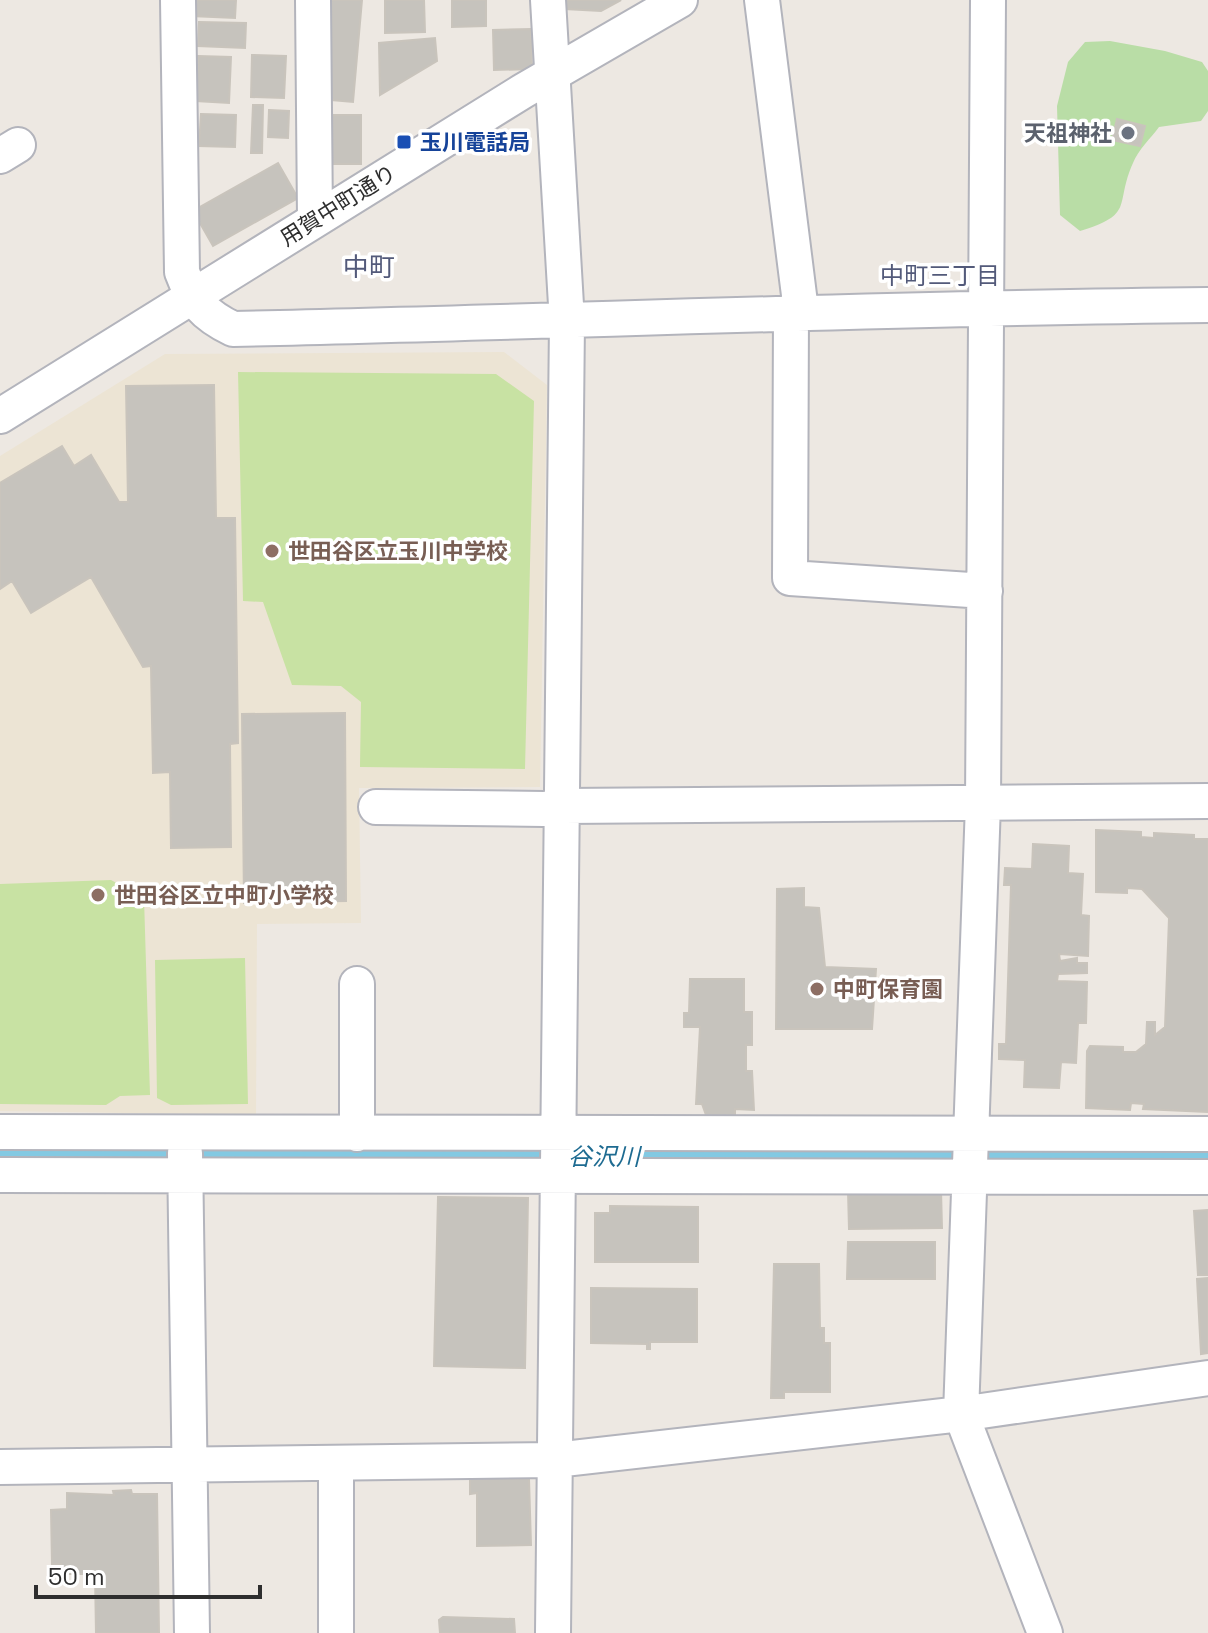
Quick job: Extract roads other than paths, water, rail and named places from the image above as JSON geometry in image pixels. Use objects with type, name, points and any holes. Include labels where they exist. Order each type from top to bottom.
[{"type":"street","points":[[178,0],[182,272],[191,297],[207,316],[233,329],[567,322],[796,311],[1208,305]]},
{"type":"street","points":[[313,0],[315,219]]},
{"type":"street","points":[[548,0],[567,322],[553,1633]]},
{"type":"street","name":"用賀中町通り","points":[[0,416],[553,73],[680,0]]},
{"type":"street","points":[[762,0],[796,311],[790,578],[985,591]]},
{"type":"street","points":[[988,0],[983,307],[983,804],[961,1414],[1045,1633]]},
{"type":"street","points":[[376,807],[544,809],[564,806],[1208,801]]},
{"type":"street","points":[[357,984],[357,1134]]},
{"type":"street","points":[[0,1175],[357,1134],[556,1131],[1208,1134]]},
{"type":"street","points":[[0,1132],[185,1155],[557,1174],[1208,1177]]},
{"type":"street","points":[[185,1155],[192,1633]]},
{"type":"street","points":[[0,1467],[555,1460],[961,1414],[1208,1378]]},
{"type":"street","points":[[336,1464],[336,1633]]},
{"type":"waterway","name":"谷沢川","points":[[0,1154],[1208,1157]]},
{"type":"place","name":"天祖神社","points":[[1128,133]]},
{"type":"place","name":"玉川電話局","points":[[404,142]]},
{"type":"place","name":"世田谷区立玉川中学校","points":[[272,551]]},
{"type":"place","name":"世田谷区立中町小学校","points":[[98,895]]},
{"type":"place","name":"中町保育園","points":[[817,989]]},
{"type":"district","name":"中町","points":[[369,267]]},
{"type":"district","name":"中町三丁目","points":[[940,275]]}]
